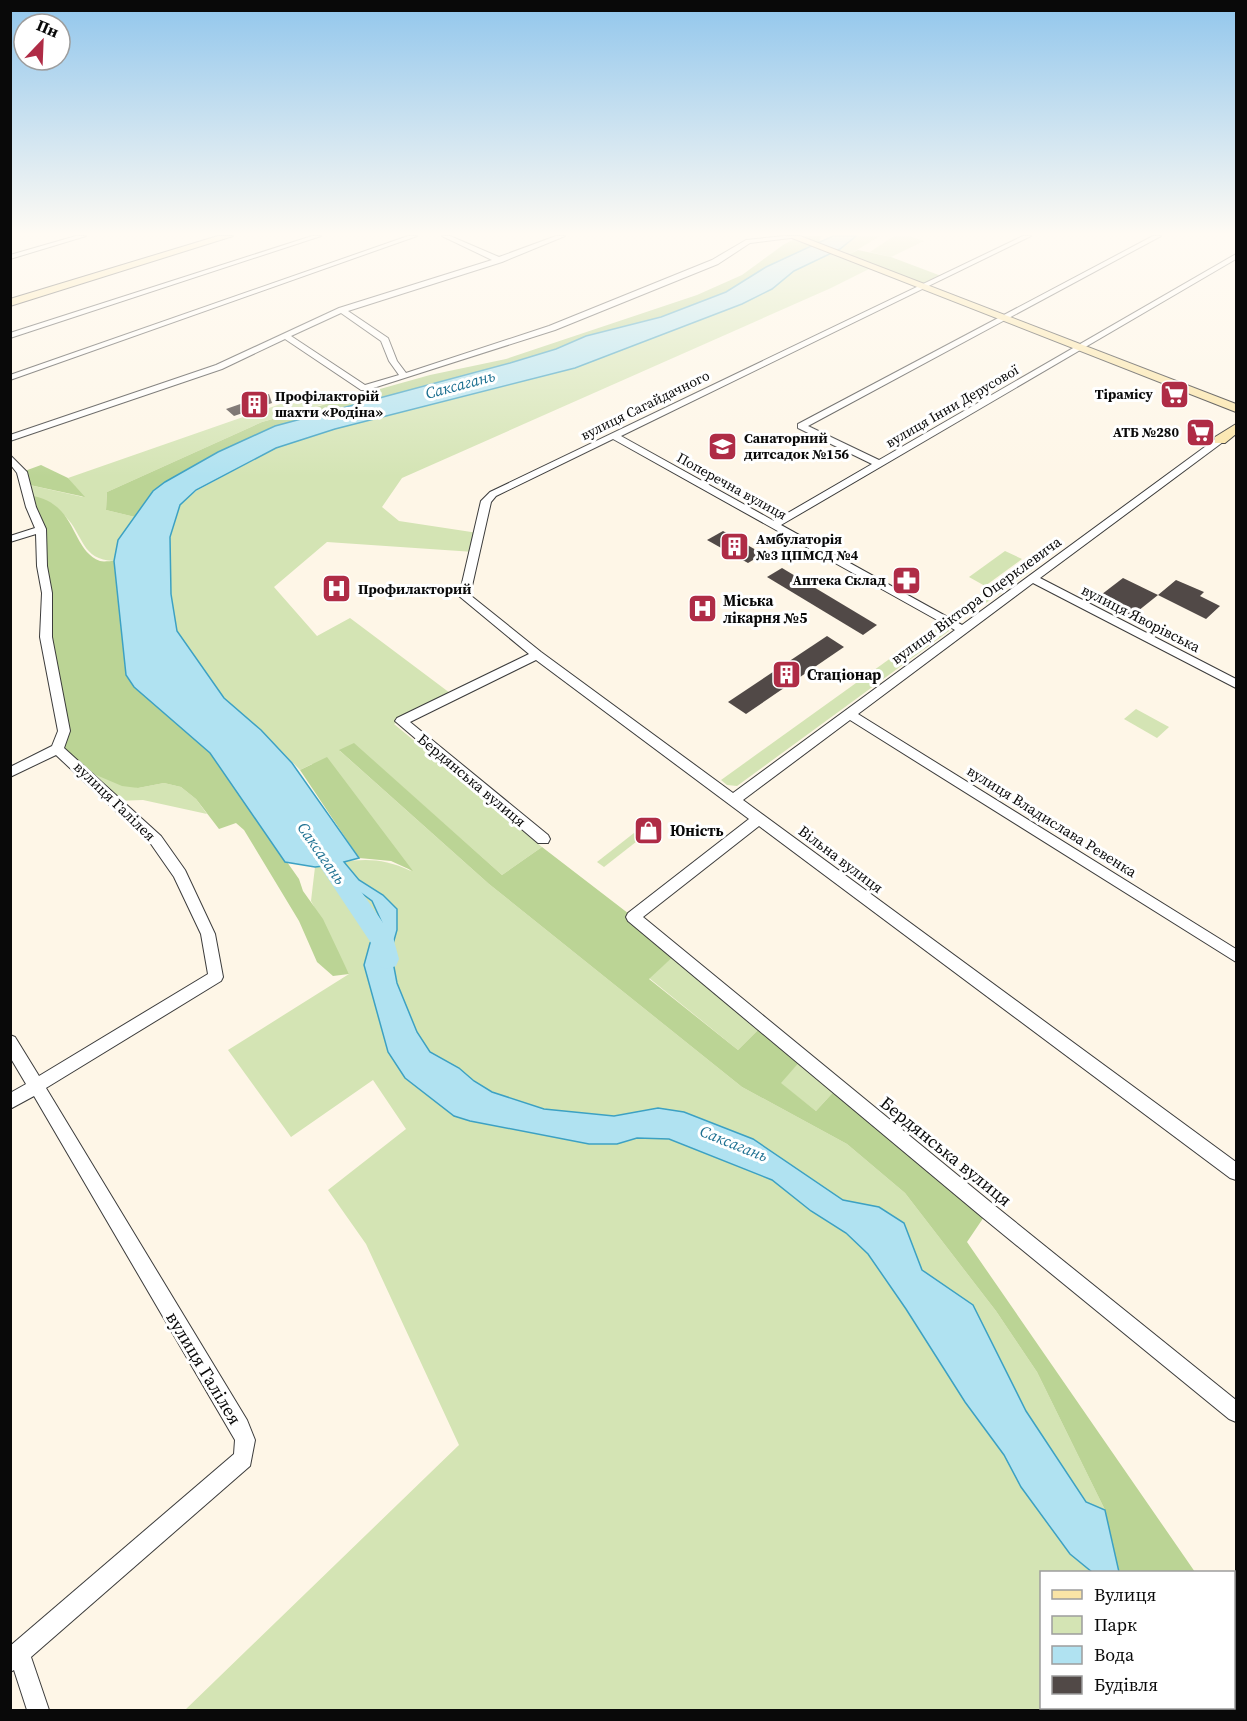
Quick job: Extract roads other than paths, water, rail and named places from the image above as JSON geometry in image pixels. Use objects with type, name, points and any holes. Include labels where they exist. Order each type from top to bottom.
[{"type":"street","points":[[10,336],[71,316]]},
{"type":"street","points":[[10,378],[186,316]]},
{"type":"street","points":[[10,438],[219,367],[329,316]]},
{"type":"street","points":[[351,316],[385,340],[393,361],[404,376]]},
{"type":"street","points":[[287,337],[364,387],[552,328],[581,316]]},
{"type":"street","name":"вулиця Сагайдачного","points":[[474,552],[486,501],[493,495],[858,316]]},
{"type":"street","points":[[1001,316],[1236,408]]},
{"type":"street","points":[[879,464],[801,426],[992,322],[1008,316]]},
{"type":"street","name":"вулиця Інни Дерусової","points":[[774,525],[1014,384],[1135,316]]},
{"type":"street","name":"вулиця Віктора Оцерклевича","points":[[735,799],[1236,428]]},
{"type":"street","name":"Поперечна вулиця","points":[[614,436],[963,630]]},
{"type":"street","points":[[1220,440],[1236,447]]},
{"type":"street","points":[[10,458],[22,472],[31,507],[41,529],[42,566],[47,593],[46,637],[64,731],[57,749],[10,773]]},
{"type":"street","points":[[10,539],[41,529]]},
{"type":"street","name":"Вільна вулиця","points":[[474,552],[464,596],[537,655],[735,799],[1236,1172]]},
{"type":"street","name":"вулиця Яворівська","points":[[1033,579],[1236,684]]},
{"type":"street","name":"Бердянська вулиця","points":[[537,655],[401,721],[543,839]]},
{"type":"street","name":"вулиця Владислава Ревенка","points":[[849,714],[1236,956]]},
{"type":"street","name":"вулиця Галілея","points":[[10,1102],[216,977],[208,934],[180,874],[156,840],[57,749]]},
{"type":"street","name":"Бердянська вулиця","points":[[760,818],[633,917],[988,1211],[1236,1412]]},
{"type":"street","name":"вулиця Галілея","points":[[10,1042],[240,1427],[245,1440],[243,1460],[15,1657]]},
{"type":"street","points":[[15,1657],[38,1710]]},
{"type":"water","points":[[710,316],[575,368],[335,429],[276,448],[196,490],[180,505],[170,537],[171,594],[177,631],[224,698],[261,730],[292,763],[359,858],[344,862],[359,880],[383,895],[397,909],[397,930],[391,951],[397,983],[417,1032],[430,1052],[459,1068],[492,1092],[544,1109],[614,1116],[658,1108],[684,1112],[753,1139],[843,1200],[879,1207],[904,1223],[922,1270],[973,1305],[1026,1411],[1086,1502],[1105,1510],[1119,1571],[1091,1571],[1070,1554],[1021,1487],[1004,1455],[965,1402],[868,1254],[846,1233],[811,1211],[772,1180],[669,1139],[637,1138],[617,1144],[589,1144],[470,1121],[454,1116],[405,1078],[388,1052],[364,965],[370,943],[382,923],[372,901],[324,866],[315,867],[285,862],[210,753],[134,687],[126,675],[114,561],[118,540],[153,491],[165,482],[218,452],[275,426],[510,363],[556,349],[586,336],[661,317]]},
{"type":"waterway","name":"Саксагань","points":[[320,850],[385,944],[387,959]]},
{"type":"place","name":"Тірамісу","points":[[1174,394]]},
{"type":"place","name":"Профілакторій шахти «Родіна»","points":[[254,404]]},
{"type":"place","name":"АТБ №280","points":[[1200,432]]},
{"type":"place","name":"Санаторний дитсадок №156","points":[[723,446]]},
{"type":"place","name":"Амбулаторія №3 ЦПМСД №4","points":[[735,547]]},
{"type":"place","name":"Аптека Склад","points":[[907,580]]},
{"type":"place","name":"Профилакторий","points":[[337,589]]},
{"type":"place","name":"Міська лікарня №5","points":[[702,609]]},
{"type":"place","name":"Стаціонар","points":[[786,674]]},
{"type":"place","name":"Юність","points":[[649,830]]}]
